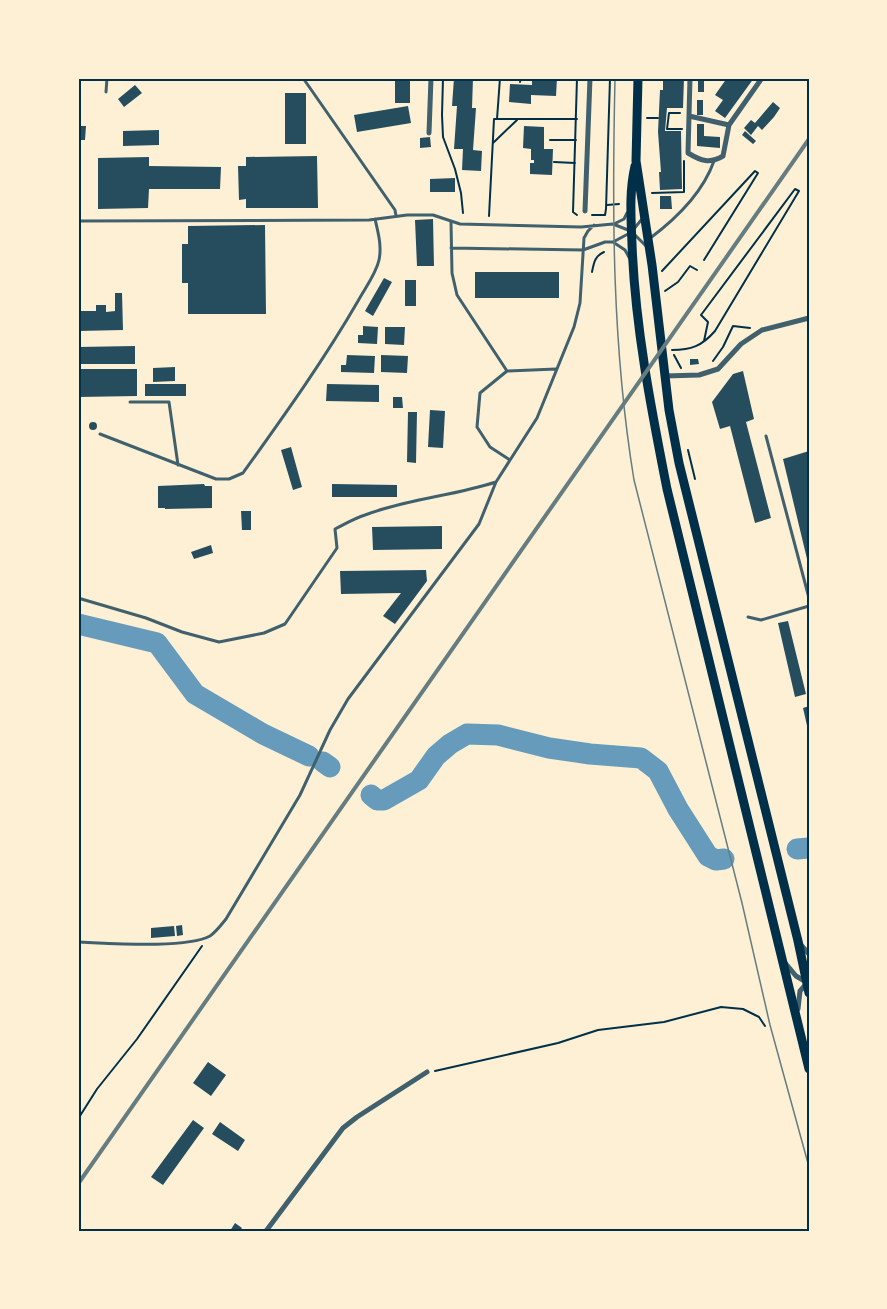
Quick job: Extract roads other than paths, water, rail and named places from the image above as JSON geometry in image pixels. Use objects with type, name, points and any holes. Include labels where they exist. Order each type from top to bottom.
[{"type":"highway","points":[[639,78],[636,161],[679,463],[809,993]]},
{"type":"highway","points":[[636,161],[630,186],[632,264],[652,415],[667,489],[809,1070]]},
{"type":"street","points":[[429,133],[431,78]]},
{"type":"street","points":[[585,211],[590,78]]},
{"type":"street","points":[[690,78],[687,115],[688,153],[701,160],[714,161],[723,156],[729,125],[762,78]]},
{"type":"street","points":[[687,115],[729,125]]},
{"type":"street","points":[[665,376],[699,375],[717,369],[741,344],[762,330],[809,318]]},
{"type":"street","points":[[798,941],[809,954]]},
{"type":"street","points":[[782,957],[791,970],[808,982],[800,991],[797,1018]]},
{"type":"street","points":[[266,1231],[343,1128],[427,1072]]},
{"type":"lane","points":[[106,92],[107,78]]},
{"type":"lane","points":[[303,78],[395,210],[396,216]]},
{"type":"lane","points":[[648,240],[681,210],[708,178],[714,161]]},
{"type":"lane","points":[[613,224],[624,219],[630,207]]},
{"type":"lane","points":[[450,248],[583,250],[605,242],[613,242],[631,232],[638,226],[644,210]]},
{"type":"lane","points":[[78,220],[375,219],[433,215],[451,222],[467,224],[574,227],[613,224],[631,232],[646,245],[650,254]]},
{"type":"lane","points":[[100,434],[216,479],[230,479],[243,473],[297,397],[373,274],[379,261],[380,243],[375,219]]},
{"type":"lane","points":[[451,222],[450,248],[457,295],[507,371]]},
{"type":"lane","points":[[78,942],[193,941],[209,936],[226,919],[300,795],[330,730],[348,699],[479,524],[496,482],[537,418],[574,327],[580,303],[583,250],[588,231],[594,225]]},
{"type":"lane","points":[[613,242],[625,250],[632,264]]},
{"type":"lane","points":[[510,460],[490,447],[477,427],[480,393],[507,371],[556,369]]},
{"type":"lane","points":[[130,402],[169,402],[178,465]]},
{"type":"lane","points":[[766,436],[809,598]]},
{"type":"lane","points":[[78,598],[219,642],[264,633],[285,624],[337,548],[335,529],[364,515],[496,482]]},
{"type":"lane","points":[[748,617],[761,620],[809,606]]},
{"type":"waterway","points":[[78,624],[157,643],[195,694],[263,734],[309,756]]},
{"type":"waterway","points":[[371,795],[377,800],[384,800],[419,780],[436,756],[467,734],[498,735],[549,748],[641,758],[658,771],[678,809],[708,856],[716,860],[724,859]]},
{"type":"waterway","points":[[323,762],[330,767]]},
{"type":"waterway","points":[[797,849],[809,848]]},
{"type":"tram line","points":[[615,78],[615,279],[621,380],[634,480],[742,903],[770,1025],[809,1167]]},
{"type":"railway","points":[[78,1184],[809,139]]}]
